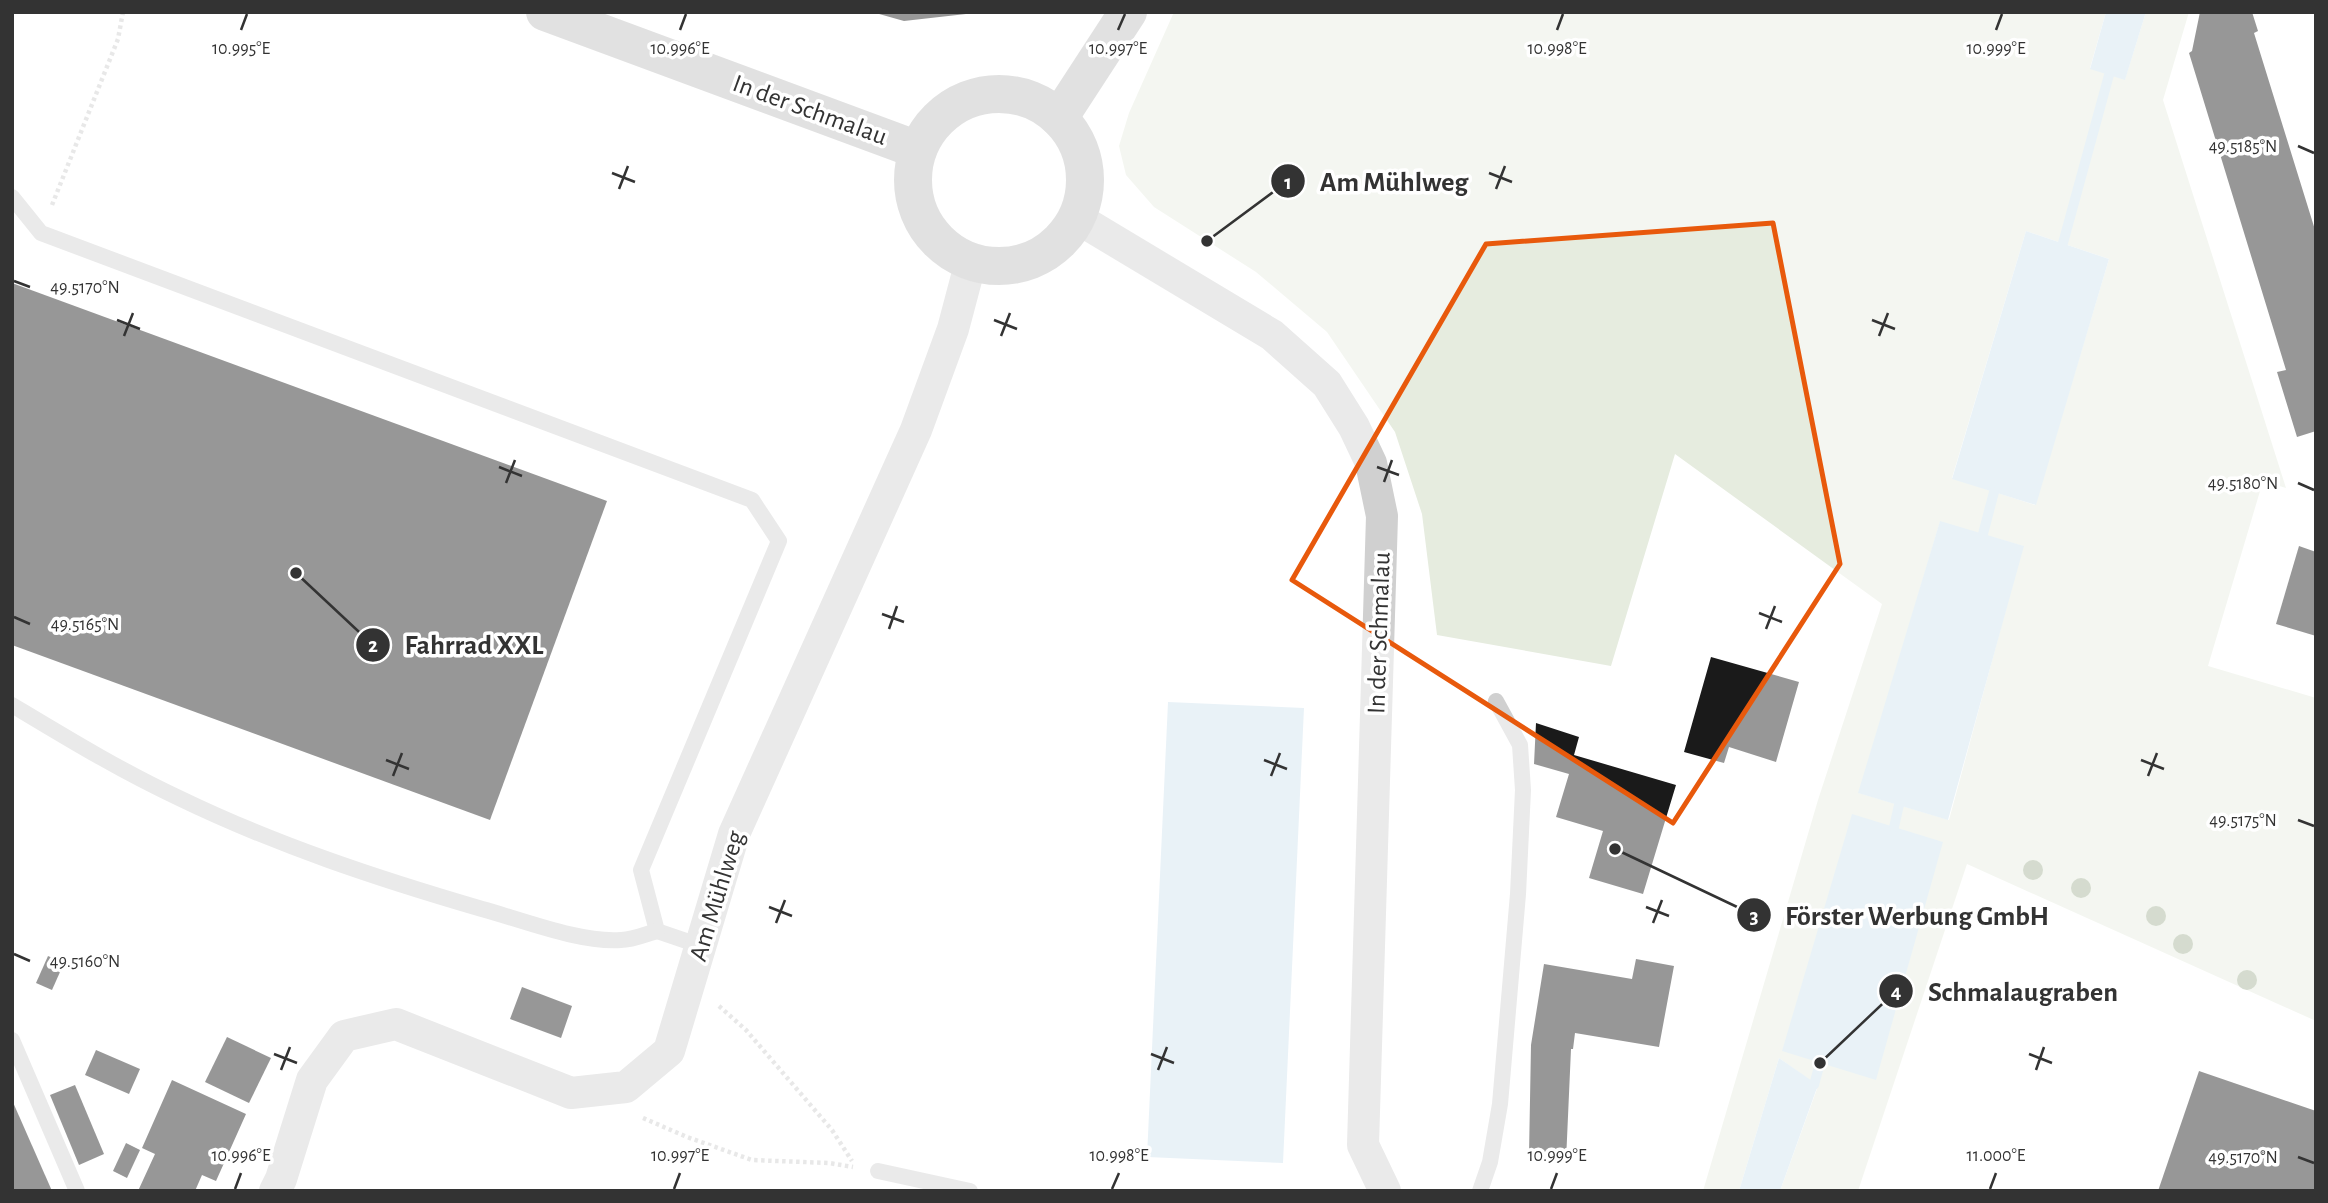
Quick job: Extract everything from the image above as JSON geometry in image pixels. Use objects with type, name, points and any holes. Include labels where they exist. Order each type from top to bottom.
[{"type":"main road","name":"In der Schmalau","points":[[545,12],[918,150]]},
{"type":"main road","points":[[1059,118],[1129,12]]},
{"type":"main road","points":[[1008,94],[1035,102],[1059,118],[1075,139],[1084,165],[1085,191],[1077,218],[1063,238],[1043,254],[1020,264],[995,266],[971,261],[947,248],[928,228],[916,204],[913,177],[918,150],[932,125],[953,107],[980,96],[1008,94]]},
{"type":"street","name":"In der Schmalau","points":[[1077,218],[1272,335],[1327,384],[1354,427],[1371,463],[1382,516],[1363,1145],[1385,1191]]},
{"type":"street","name":"Am Mühlweg","points":[[275,1191],[313,1080],[344,1036],[396,1024],[571,1093],[626,1087],[669,1051],[734,835],[916,430],[953,329],[971,261]]},
{"type":"lane","points":[[12,197],[41,233],[752,500],[779,541],[641,870],[657,931]]},
{"type":"lane","points":[[1480,1191],[1490,1162],[1500,1104],[1511,983],[1523,790],[1520,745],[1496,701]]},
{"type":"lane","points":[[12,705],[97,756],[180,799],[329,861],[426,893],[595,940],[624,940],[657,931],[701,946]]},
{"type":"lane","points":[[12,1040],[77,1191]]},
{"type":"lane","points":[[878,1171],[970,1191]]},
{"type":"path","points":[[41,233],[118,39],[123,12]]},
{"type":"path","points":[[609,1089],[621,1108],[687,1137],[752,1160],[829,1163],[856,1168],[832,1130],[746,1030],[713,1001],[688,987]]},
{"type":"highlighted area","points":[[1773,223],[1840,564],[1673,823],[1292,580],[1486,244]]},
{"type":"shaded area","points":[[1174,12],[2106,12],[2090,68],[2125,79],[2146,12],[2189,12],[2163,100],[2286,488],[2263,481],[2208,666],[2316,698],[2316,1021],[1967,864],[1858,1191],[1780,1191],[1818,1086],[1779,1058],[1739,1191],[1703,1191],[1818,800],[1882,604],[1675,454],[1611,666],[1437,635],[1422,514],[1395,432],[1327,332],[1256,272],[1154,207],[1126,175],[1119,146],[1129,113]],"holes":[[[2026,231],[2109,259],[2035,505],[1952,478]],[[1940,522],[2023,546],[1949,820],[1859,793]]]},
{"type":"water","points":[[2106,12],[2146,12],[2125,80],[2090,69]]},
{"type":"water","points":[[2026,231],[2109,259],[2036,505],[1952,479]]},
{"type":"water","points":[[1940,521],[2024,546],[1948,820],[1858,793]]},
{"type":"water","points":[[1168,702],[1304,708],[1283,1163],[1147,1157]]},
{"type":"water","points":[[1852,814],[1943,842],[1876,1080],[1782,1051]]},
{"type":"water","points":[[1779,1058],[1818,1085],[1780,1191],[1739,1191]]},
{"type":"building","points":[[872,12],[966,12],[966,14],[904,21]]},
{"type":"building","points":[[2200,12],[2252,12],[2258,31],[2254,33],[2316,233],[2316,431],[2297,437],[2277,372],[2286,370],[2189,53],[2192,51]]},
{"type":"building","points":[[12,283],[607,501],[490,820],[12,645]]},
{"type":"building","points":[[2299,546],[2316,552],[2316,636],[2276,624]]},
{"type":"building","points":[[1711,657],[1799,682],[1776,762],[1729,747],[1724,763],[1684,752]]},
{"type":"building","points":[[1536,723],[1579,737],[1574,755],[1676,785],[1643,894],[1589,878],[1603,831],[1556,817],[1569,774],[1534,764]]},
{"type":"building","points":[[48,956],[64,963],[52,990],[36,983]]},
{"type":"building","points":[[1636,959],[1674,966],[1659,1047],[1575,1033],[1571,1049],[1566,1161],[1529,1155],[1531,1045],[1544,964],[1632,979]]},
{"type":"building","points":[[522,987],[572,1006],[561,1038],[510,1019]]},
{"type":"building","points":[[227,1037],[271,1058],[249,1103],[205,1082]]},
{"type":"building","points":[[96,1050],[140,1069],[129,1094],[85,1075]]},
{"type":"building","points":[[2199,1071],[2316,1111],[2316,1191],[2158,1191]]},
{"type":"building","points":[[172,1080],[246,1114],[216,1181],[202,1175],[195,1191],[138,1191],[155,1154],[142,1148]]},
{"type":"building","points":[[75,1085],[104,1154],[79,1165],[50,1095]]},
{"type":"building","points":[[12,1100],[52,1191],[12,1191]]},
{"type":"building","points":[[126,1143],[140,1150],[127,1178],[113,1171]]},
{"type":"waterway","points":[[2063,243],[2109,75]]},
{"type":"waterway","points":[[1983,534],[1994,492]]},
{"type":"waterway","points":[[1894,827],[1899,805]]},
{"type":"waterway","points":[[1814,1085],[1820,1063]]},
{"type":"place","name":"Am Mühlweg","points":[[1207,241]]},
{"type":"place","name":"Fahrrad XXL","points":[[296,573]]},
{"type":"place","name":"Förster Werbung GmbH","points":[[1615,849]]},
{"type":"place","name":"Schmalaugraben","points":[[1820,1063]]}]
